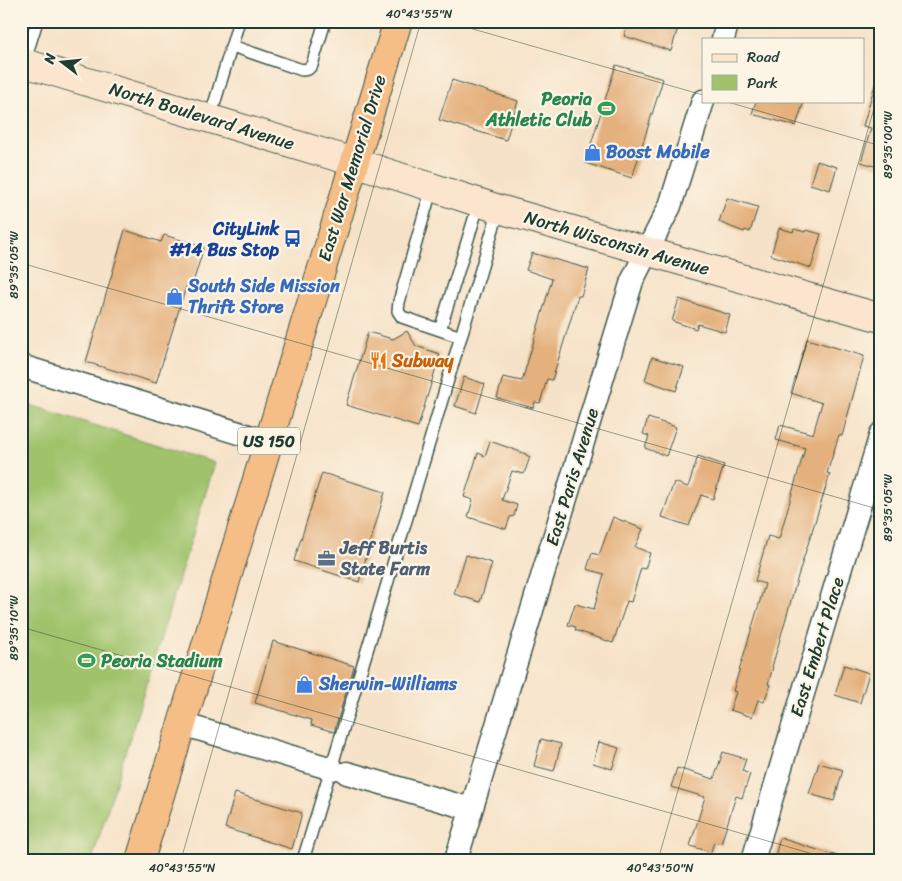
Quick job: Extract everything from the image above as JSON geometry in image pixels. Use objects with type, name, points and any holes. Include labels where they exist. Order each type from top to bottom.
[{"type":"highway","name":"East War Memorial Drive","points":[[140,860],[398,21]]},
{"type":"street","points":[[723,38],[728,21]]},
{"type":"street","name":"North Boulevard Avenue","points":[[23,62],[354,162]]},
{"type":"street","name":"East Paris Avenue","points":[[456,860],[632,281],[670,206],[703,102]]},
{"type":"street","name":"North Wisconsin Avenue","points":[[354,162],[646,252],[881,318]]},
{"type":"street","points":[[21,366],[268,442]]},
{"type":"street","name":"East Embert Place","points":[[753,860],[881,434]]},
{"type":"street","points":[[182,724],[471,809]]},
{"type":"lane","points":[[23,62],[37,21]]},
{"type":"lane","points":[[210,118],[239,21]]},
{"type":"lane","points":[[232,46],[302,70],[308,69],[312,64],[324,21]]},
{"type":"lane","points":[[432,187],[398,311],[402,317],[461,337]]},
{"type":"lane","points":[[440,330],[489,205]]},
{"type":"lane","points":[[303,860],[340,771],[461,337],[489,205]]},
{"type":"green space","name":"Peoria Stadium","points":[[21,402],[215,463],[92,860],[21,860]]},
{"type":"building","points":[[629,21],[680,21],[671,51],[624,36]]},
{"type":"building","points":[[616,65],[663,79],[632,178],[585,163]]},
{"type":"building","points":[[452,80],[518,101],[506,140],[439,120]]},
{"type":"building","points":[[876,81],[881,82],[881,168],[861,162],[871,128],[863,126]]},
{"type":"building","points":[[756,102],[804,102],[796,126],[752,114]]},
{"type":"building","points":[[817,161],[837,167],[830,190],[810,184]]},
{"type":"building","points":[[727,198],[758,207],[750,232],[745,230],[744,232],[719,222]]},
{"type":"building","points":[[779,228],[793,232],[794,229],[821,234],[811,268],[771,255]]},
{"type":"building","points":[[125,230],[161,242],[164,235],[204,247],[191,289],[186,287],[156,383],[86,362]]},
{"type":"building","points":[[532,253],[589,269],[581,296],[578,296],[552,380],[547,379],[540,403],[535,402],[533,408],[497,398],[503,377],[522,381],[552,279],[526,270]]},
{"type":"building","points":[[679,299],[730,315],[725,332],[698,324],[696,329],[672,321]]},
{"type":"building","points":[[407,331],[416,346],[440,354],[418,427],[346,405],[368,332],[393,339]]},
{"type":"building","points":[[807,339],[864,356],[842,436],[839,435],[827,473],[830,474],[772,667],[768,684],[770,685],[764,702],[758,700],[752,717],[730,710],[736,692],[733,691],[765,584],[755,581],[768,536],[779,539],[805,448],[776,440],[780,425],[813,434],[822,403],[791,393]]},
{"type":"building","points":[[652,357],[684,367],[676,391],[645,380]]},
{"type":"building","points":[[464,377],[485,384],[476,413],[455,406]]},
{"type":"building","points":[[648,418],[676,427],[666,456],[645,448],[649,436],[643,434]]},
{"type":"building","points":[[490,441],[530,457],[524,474],[512,471],[502,500],[517,505],[514,516],[510,517],[506,529],[468,517],[473,500],[464,497],[478,453],[485,456]]},
{"type":"building","points":[[698,456],[724,465],[713,499],[701,495],[689,526],[662,517],[674,482],[688,487]]},
{"type":"building","points":[[322,473],[385,492],[359,582],[294,561]]},
{"type":"building","points":[[613,517],[643,529],[635,547],[650,553],[645,569],[641,568],[631,602],[627,601],[613,643],[575,630],[576,627],[568,625],[575,604],[594,609],[604,574],[587,569],[592,553],[599,555]]},
{"type":"building","points":[[466,555],[492,563],[480,602],[454,594]]},
{"type":"building","name":"Sherwin-Williams","points":[[273,641],[354,666],[334,732],[311,725],[312,720],[255,703]]},
{"type":"building","points":[[844,665],[869,673],[860,703],[835,695]]},
{"type":"building","points":[[541,739],[561,744],[554,771],[534,766]]},
{"type":"building","points":[[599,742],[619,748],[612,769],[593,763]]},
{"type":"building","points":[[723,752],[746,759],[742,771],[750,774],[742,798],[736,796],[721,844],[714,842],[711,852],[690,846],[705,797],[671,787],[677,768],[714,779]]},
{"type":"building","points":[[819,763],[843,770],[834,801],[809,794]]},
{"type":"building","points":[[235,793],[302,813],[292,849],[225,828]]},
{"type":"building","points":[[780,838],[837,856],[837,860],[774,860]]},
{"type":"place","name":"Peoria Athletic Club","points":[[606,109]]},
{"type":"place","name":"Boost Mobile","points":[[592,152]]},
{"type":"place","name":"CityLink #14 Bus Stop","points":[[293,239]]},
{"type":"place","name":"South Side Mission Thrift Store","points":[[174,296]]},
{"type":"place","name":"Subway","points":[[378,361]]},
{"type":"place","name":"Jeff Burtis State Farm","points":[[326,558]]},
{"type":"place","name":"Peoria Stadium","points":[[87,661]]},
{"type":"place","name":"Sherwin-Williams","points":[[305,684]]}]
